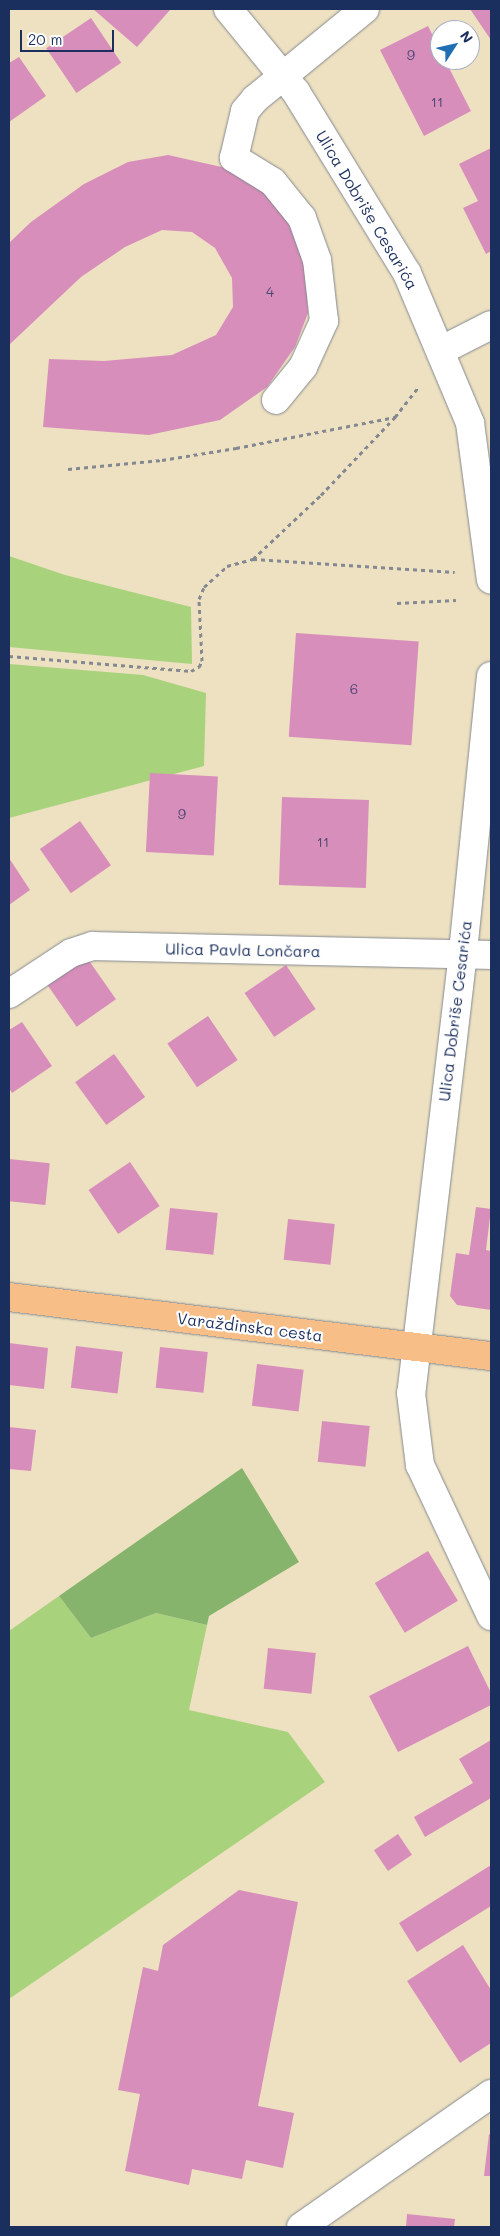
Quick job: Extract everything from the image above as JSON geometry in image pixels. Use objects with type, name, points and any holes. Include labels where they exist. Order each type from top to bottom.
[{"type":"main road","name":"Varaždinska cesta","points":[[9,1297],[491,1356]]},
{"type":"street","name":"Ulica Dobriše Cesarića","points":[[228,9],[284,74],[407,273],[442,350],[470,423],[491,580]]},
{"type":"street","points":[[276,400],[303,367],[324,321],[317,260],[302,218],[273,182],[234,158],[245,111],[284,74],[366,9]]},
{"type":"street","points":[[442,350],[491,325]]},
{"type":"street","name":"Ulica Dobriše Cesarića","points":[[491,676],[463,953],[414,1346],[411,1392],[420,1465],[491,1616]]},
{"type":"street","name":"Ulica Pavla Lončara","points":[[9,994],[71,953],[93,946],[491,955]]},
{"type":"street","points":[[301,2227],[491,2094]]},
{"type":"path","points":[[253,559],[321,495],[395,417],[418,388]]},
{"type":"path","points":[[68,469],[162,460],[236,448],[395,417]]},
{"type":"path","points":[[9,656],[191,671],[199,667],[202,661],[199,599],[204,587],[227,566],[253,559],[455,572]]},
{"type":"path","points":[[397,603],[456,600]]},
{"type":"green space","points":[[9,556],[65,575],[191,607],[192,664],[9,647]]},
{"type":"green space","points":[[9,664],[143,675],[206,693],[204,766],[9,818]]},
{"type":"green space","points":[[242,1468],[299,1562],[209,1616],[207,1625],[156,1613],[91,1638],[59,1596]]},
{"type":"green space","points":[[59,1596],[91,1638],[156,1613],[207,1625],[189,1710],[288,1732],[325,1782],[9,1999],[9,1631]]},
{"type":"building","points":[[93,9],[168,9],[170,10],[137,47]]},
{"type":"building","points":[[470,9],[491,9],[491,40],[480,24],[480,20],[477,20]]},
{"type":"building","points":[[91,18],[121,63],[76,93],[46,48]]},
{"type":"building","points":[[428,26],[430,30],[430,70],[450,70],[471,111],[424,136],[380,50]]},
{"type":"building","points":[[19,57],[46,96],[9,122],[9,63]]},
{"type":"building","points":[[491,148],[491,251],[486,254],[463,208],[478,201],[459,164]]},
{"type":"building","points":[[168,155],[235,170],[267,194],[289,221],[305,261],[308,313],[295,347],[267,387],[220,420],[149,435],[43,427],[49,359],[104,361],[172,355],[216,335],[233,307],[232,278],[215,248],[192,232],[162,230],[125,247],[81,277],[9,345],[9,243],[31,222],[84,184],[128,162]]},
{"type":"building","points":[[296,633],[419,642],[411,745],[289,737]]},
{"type":"building","points":[[150,773],[218,777],[214,855],[146,852]]},
{"type":"building","points":[[282,797],[369,800],[366,888],[279,885]]},
{"type":"building","points":[[80,821],[111,865],[71,893],[40,849]]},
{"type":"building","points":[[9,858],[30,890],[9,905]]},
{"type":"building","points":[[85,955],[116,999],[77,1027],[46,983]]},
{"type":"building","points":[[286,965],[316,1009],[274,1037],[245,993]]},
{"type":"building","points":[[208,1016],[238,1060],[197,1087],[167,1043]]},
{"type":"building","points":[[22,1022],[52,1066],[12,1093],[9,1088],[9,1030]]},
{"type":"building","points":[[114,1054],[145,1097],[106,1125],[75,1082]]},
{"type":"building","points":[[9,1159],[50,1163],[45,1205],[9,1201]]},
{"type":"building","points":[[130,1162],[160,1206],[118,1234],[89,1190]]},
{"type":"building","points":[[476,1207],[491,1209],[486,1250],[491,1251],[491,1310],[457,1305],[450,1296],[456,1253],[469,1255]]},
{"type":"building","points":[[170,1208],[218,1213],[213,1255],[166,1250]]},
{"type":"building","points":[[288,1219],[335,1224],[330,1265],[284,1260]]},
{"type":"building","points":[[9,1343],[48,1348],[44,1389],[9,1385]]},
{"type":"building","points":[[76,1346],[123,1352],[118,1393],[71,1388]]},
{"type":"building","points":[[160,1347],[208,1352],[203,1393],[156,1388]]},
{"type":"building","points":[[257,1364],[304,1370],[299,1411],[252,1406]]},
{"type":"building","points":[[322,1421],[370,1426],[365,1467],[318,1462]]},
{"type":"building","points":[[9,1427],[36,1430],[31,1471],[9,1469]]},
{"type":"building","points":[[428,1551],[458,1601],[405,1633],[375,1583]]},
{"type":"building","points":[[468,1646],[491,1693],[491,1705],[398,1752],[369,1696]]},
{"type":"building","points":[[268,1648],[316,1653],[311,1694],[264,1689]]},
{"type":"building","points":[[491,1740],[491,1798],[425,1837],[414,1817],[473,1783],[459,1759]]},
{"type":"building","points":[[398,1834],[412,1855],[388,1871],[374,1850]]},
{"type":"building","points":[[491,1865],[491,1906],[417,1952],[399,1923]]},
{"type":"building","points":[[239,1890],[298,1902],[258,2106],[294,2113],[283,2168],[246,2160],[242,2179],[192,2169],[189,2185],[125,2171],[140,2094],[118,2090],[143,1967],[158,1971],[163,1945]]},
{"type":"building","points":[[463,1945],[491,1990],[491,2043],[460,2063],[407,1981]]},
{"type":"building","points":[[489,2134],[491,2135],[491,2176],[484,2176]]},
{"type":"building","points":[[407,2214],[455,2219],[454,2227],[406,2227]]}]
